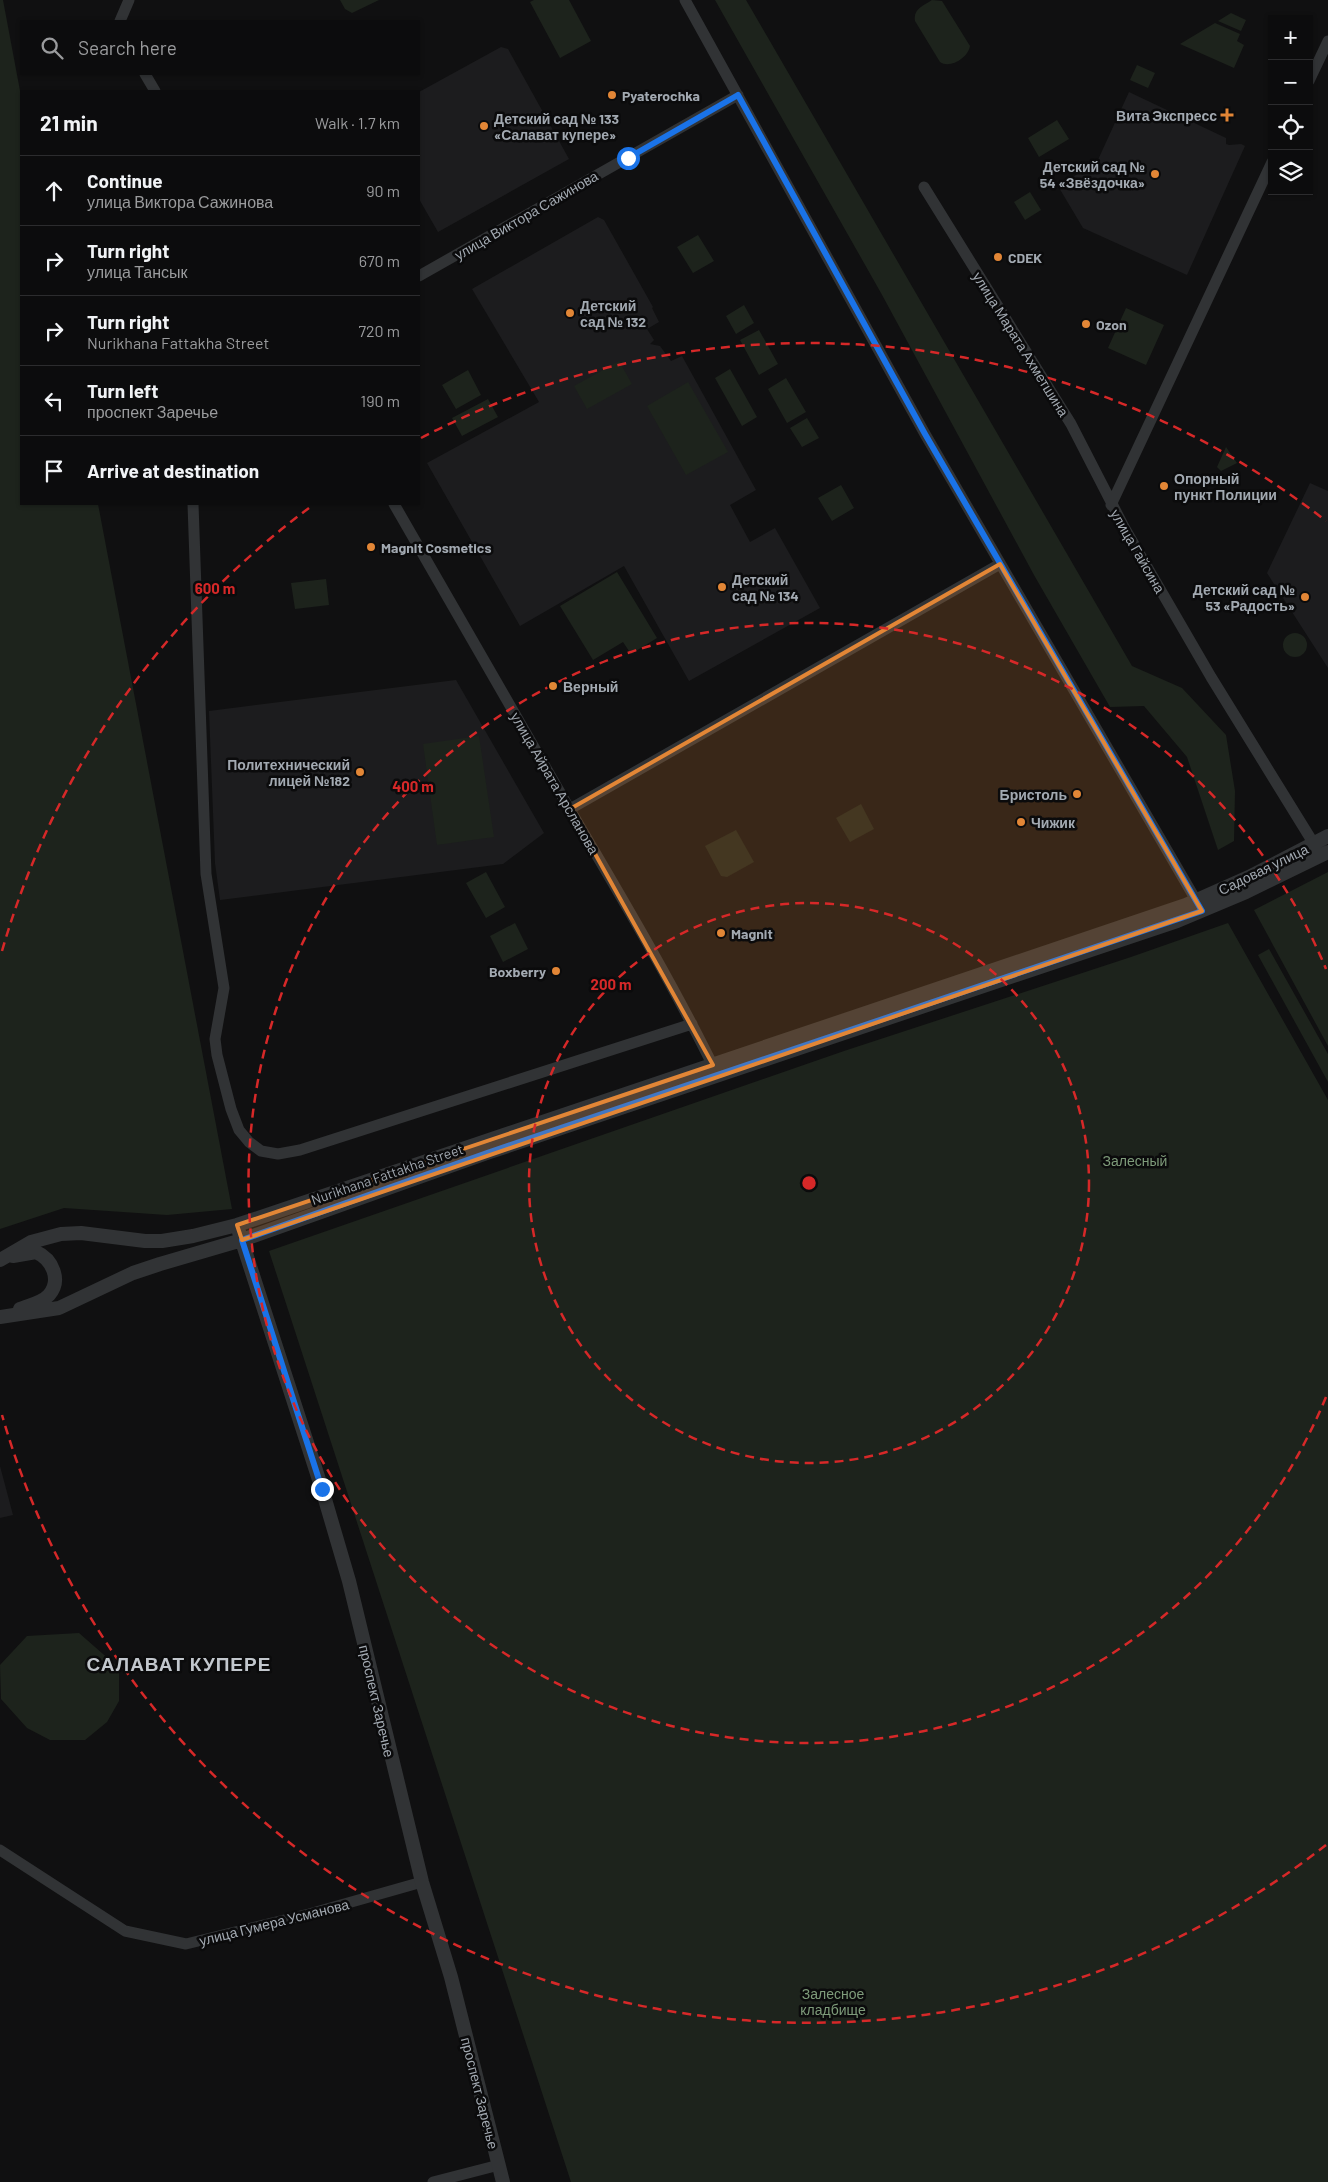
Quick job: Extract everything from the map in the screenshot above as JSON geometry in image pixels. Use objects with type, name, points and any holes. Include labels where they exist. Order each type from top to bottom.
[{"type":"street","points":[[120,20],[129,0]]},
{"type":"street","points":[[685,0],[925,434],[1199,906]]},
{"type":"street","points":[[1313,73],[1328,41]]},
{"type":"street","points":[[145,75],[153,90]]},
{"type":"street","name":"улица Виктора Сажинова","points":[[420,275],[738,95]]},
{"type":"street","name":"улица Гайсина","points":[[1268,171],[1111,505],[1211,677],[1314,844]]},
{"type":"street","name":"улица Марата Ахметшина","points":[[924,187],[1070,424],[1088,456],[1111,505]]},
{"type":"street","points":[[194,505],[206,874],[224,988],[215,1039],[217,1055],[231,1110],[239,1130],[249,1142],[261,1151],[278,1154],[300,1150],[548,1072],[692,1024]]},
{"type":"street","name":"улица Айрата Арсланова","points":[[395,505],[484,663],[570,809],[692,1024],[716,1070]]},
{"type":"street","points":[[570,809],[1000,564]]},
{"type":"street","name":"Садовая улица","points":[[1199,906],[1328,836]]},
{"type":"street","name":"Садовая улица","points":[[1199,906],[1328,852]]},
{"type":"street","name":"Nurikhana Fattakha Street","points":[[4,1317],[59,1308],[133,1273],[242,1240],[716,1070],[1199,906]]},
{"type":"street","name":"Nurikhana Fattakha Street","points":[[1,1259],[31,1242],[61,1234],[88,1234],[162,1241],[194,1236],[237,1225],[481,1141],[716,1070]]},
{"type":"street","name":"проспект Заречье","points":[[237,1225],[322,1489],[349,1581],[422,1882],[451,1977],[504,2182]]},
{"type":"street","points":[[1,1259],[28,1252],[36,1252],[43,1255],[50,1262],[55,1281],[53,1290],[48,1296],[4,1317]]},
{"type":"street","name":"улица Гумера Усманова","points":[[0,1850],[125,1931],[186,1944],[308,1914],[422,1882]]},
{"type":"street","points":[[433,2182],[499,2165]]},
{"type":"highlighted area","points":[[1000,564],[1202,911],[242,1240],[237,1225],[713,1065],[570,809]]},
{"type":"shaded area","name":"Детский сад № 133 «Салават купере»","points":[[501,47],[508,49],[569,159],[438,232],[420,201],[420,91]]},
{"type":"shaded area","name":"Детский сад № 54 «Звёздочка»","points":[[1129,92],[1226,138],[1226,144],[1241,144],[1245,146],[1187,275],[1083,228],[1058,186],[1097,162]]},
{"type":"shaded area","points":[[598,217],[604,220],[653,307],[659,322],[647,329],[654,340],[650,344],[660,346],[671,361],[682,356],[756,490],[730,505],[750,542],[775,528],[820,608],[689,681],[624,566],[520,626],[427,463],[539,402],[472,289]]},
{"type":"shaded area","name":"Детский сад № 53 «Радость»","points":[[1310,483],[1328,491],[1328,668],[1267,573]]},
{"type":"shaded area","name":"Политехнический лицей №182","points":[[456,680],[544,833],[503,864],[220,900],[215,863],[209,711]]},
{"type":"shaded area","points":[[0,1466],[13,1515],[0,1518]]},
{"type":"green space","points":[[0,0],[3,0],[20,91],[20,505],[98,505],[232,1209],[167,1215],[64,1208],[0,1229]]},
{"type":"green space","points":[[340,0],[379,0],[352,13],[345,9]]},
{"type":"green space","points":[[534,0],[569,0],[591,41],[560,58],[530,2]]},
{"type":"green space","points":[[715,0],[746,0],[1132,666],[1182,688],[1226,735],[1235,791],[1234,841],[1218,850],[1187,757],[1144,706],[1110,707],[1034,575],[881,293]]},
{"type":"green space","points":[[932,0],[942,1],[970,46],[966,55],[953,63],[944,64],[940,62],[915,21],[917,11]]},
{"type":"green space","points":[[1231,13],[1246,20],[1241,31],[1218,21]]},
{"type":"green space","points":[[1215,23],[1240,34],[1237,41],[1244,45],[1234,68],[1180,44]]},
{"type":"green space","points":[[1137,65],[1155,73],[1148,88],[1130,80]]},
{"type":"green space","points":[[1057,120],[1069,139],[1039,157],[1028,138]]},
{"type":"green space","points":[[1030,192],[1041,210],[1025,220],[1014,202]]},
{"type":"green space","points":[[698,235],[714,261],[693,273],[677,247]]},
{"type":"green space","points":[[744,305],[754,323],[736,334],[726,316]]},
{"type":"green space","points":[[1126,308],[1164,325],[1146,365],[1108,348]]},
{"type":"green space","points":[[759,330],[778,364],[759,375],[740,340]]},
{"type":"green space","points":[[619,361],[632,384],[587,409],[574,386]]},
{"type":"green space","points":[[730,369],[757,417],[742,426],[715,378]]},
{"type":"green space","points":[[468,370],[481,395],[456,409],[442,385]]},
{"type":"green space","points":[[786,378],[806,412],[787,423],[768,389]]},
{"type":"green space","points":[[688,382],[728,452],[686,475],[647,406]]},
{"type":"green space","points":[[488,399],[498,417],[462,436],[452,418]]},
{"type":"green space","points":[[807,418],[819,438],[802,447],[790,428]]},
{"type":"green space","points":[[1226,447],[1237,463],[1221,471],[1217,467]]},
{"type":"green space","points":[[841,485],[854,508],[832,521],[818,498]]},
{"type":"green space","points":[[617,572],[657,638],[631,654],[623,642],[593,660],[560,606]]},
{"type":"green space","points":[[326,579],[329,605],[295,609],[291,583]]},
{"type":"green space","points":[[1295,633],[1303,637],[1307,645],[1303,653],[1295,657],[1287,653],[1283,645],[1287,637]]},
{"type":"green space","points":[[479,736],[494,837],[437,845],[423,744]]},
{"type":"green space","points":[[861,804],[874,829],[850,842],[836,818]]},
{"type":"green space","points":[[736,830],[754,862],[727,877],[721,876],[705,846]]},
{"type":"green space","points":[[486,872],[505,907],[486,918],[466,883]]},
{"type":"green space","points":[[1328,872],[1328,1046],[1254,910]]},
{"type":"green space","points":[[515,923],[528,949],[503,962],[490,936]]},
{"type":"green space","points":[[1228,923],[1328,1100],[1328,2182],[571,2182],[269,1251],[844,1051],[1131,957]]},
{"type":"green space","points":[[1269,949],[1328,1054],[1328,1082],[1258,955]]},
{"type":"green space","points":[[79,1633],[119,1668],[119,1701],[107,1722],[85,1740],[50,1740],[27,1728],[1,1699],[0,1665],[27,1636]]},
{"type":"place","name":"Pyaterochka","points":[[612,95]]},
{"type":"place","name":"Вита Экспресс","points":[[1227,115]]},
{"type":"place","name":"Детский сад № 133 «Салават купере»","points":[[484,126]]},
{"type":"place","name":"Детский сад № 54 «Звёздочка»","points":[[1155,174]]},
{"type":"place","name":"CDEK","points":[[998,257]]},
{"type":"place","name":"Детский сад № 132","points":[[570,313]]},
{"type":"place","name":"Ozon","points":[[1086,324]]},
{"type":"place","name":"Опорный пункт Полиции","points":[[1164,486]]},
{"type":"place","name":"Magnit Cosmetics","points":[[371,547]]},
{"type":"place","name":"Детский сад № 134","points":[[722,587]]},
{"type":"place","name":"Детский сад № 53 «Радость»","points":[[1305,597]]},
{"type":"place","name":"Верный","points":[[553,686]]},
{"type":"place","name":"Политехнический лицей №182","points":[[360,772]]},
{"type":"place","name":"Бристоль","points":[[1077,794]]},
{"type":"place","name":"Чижик","points":[[1021,822]]},
{"type":"place","name":"Magnit","points":[[721,933]]},
{"type":"place","name":"Boxberry","points":[[556,971]]},
{"type":"district","name":"САЛАВАТ КУПЕРЕ","points":[[179,1663]]},
{"type":"route","points":[[322,1489],[242,1240],[487,1153],[693,1083],[744,1068],[1202,911],[925,434],[796,204],[738,95],[628,158]]},
{"type":"park label","name":"Залесный","points":[[1135,1160]]},
{"type":"park label","name":"Залесное кладбище","points":[[833,2002]]}]
